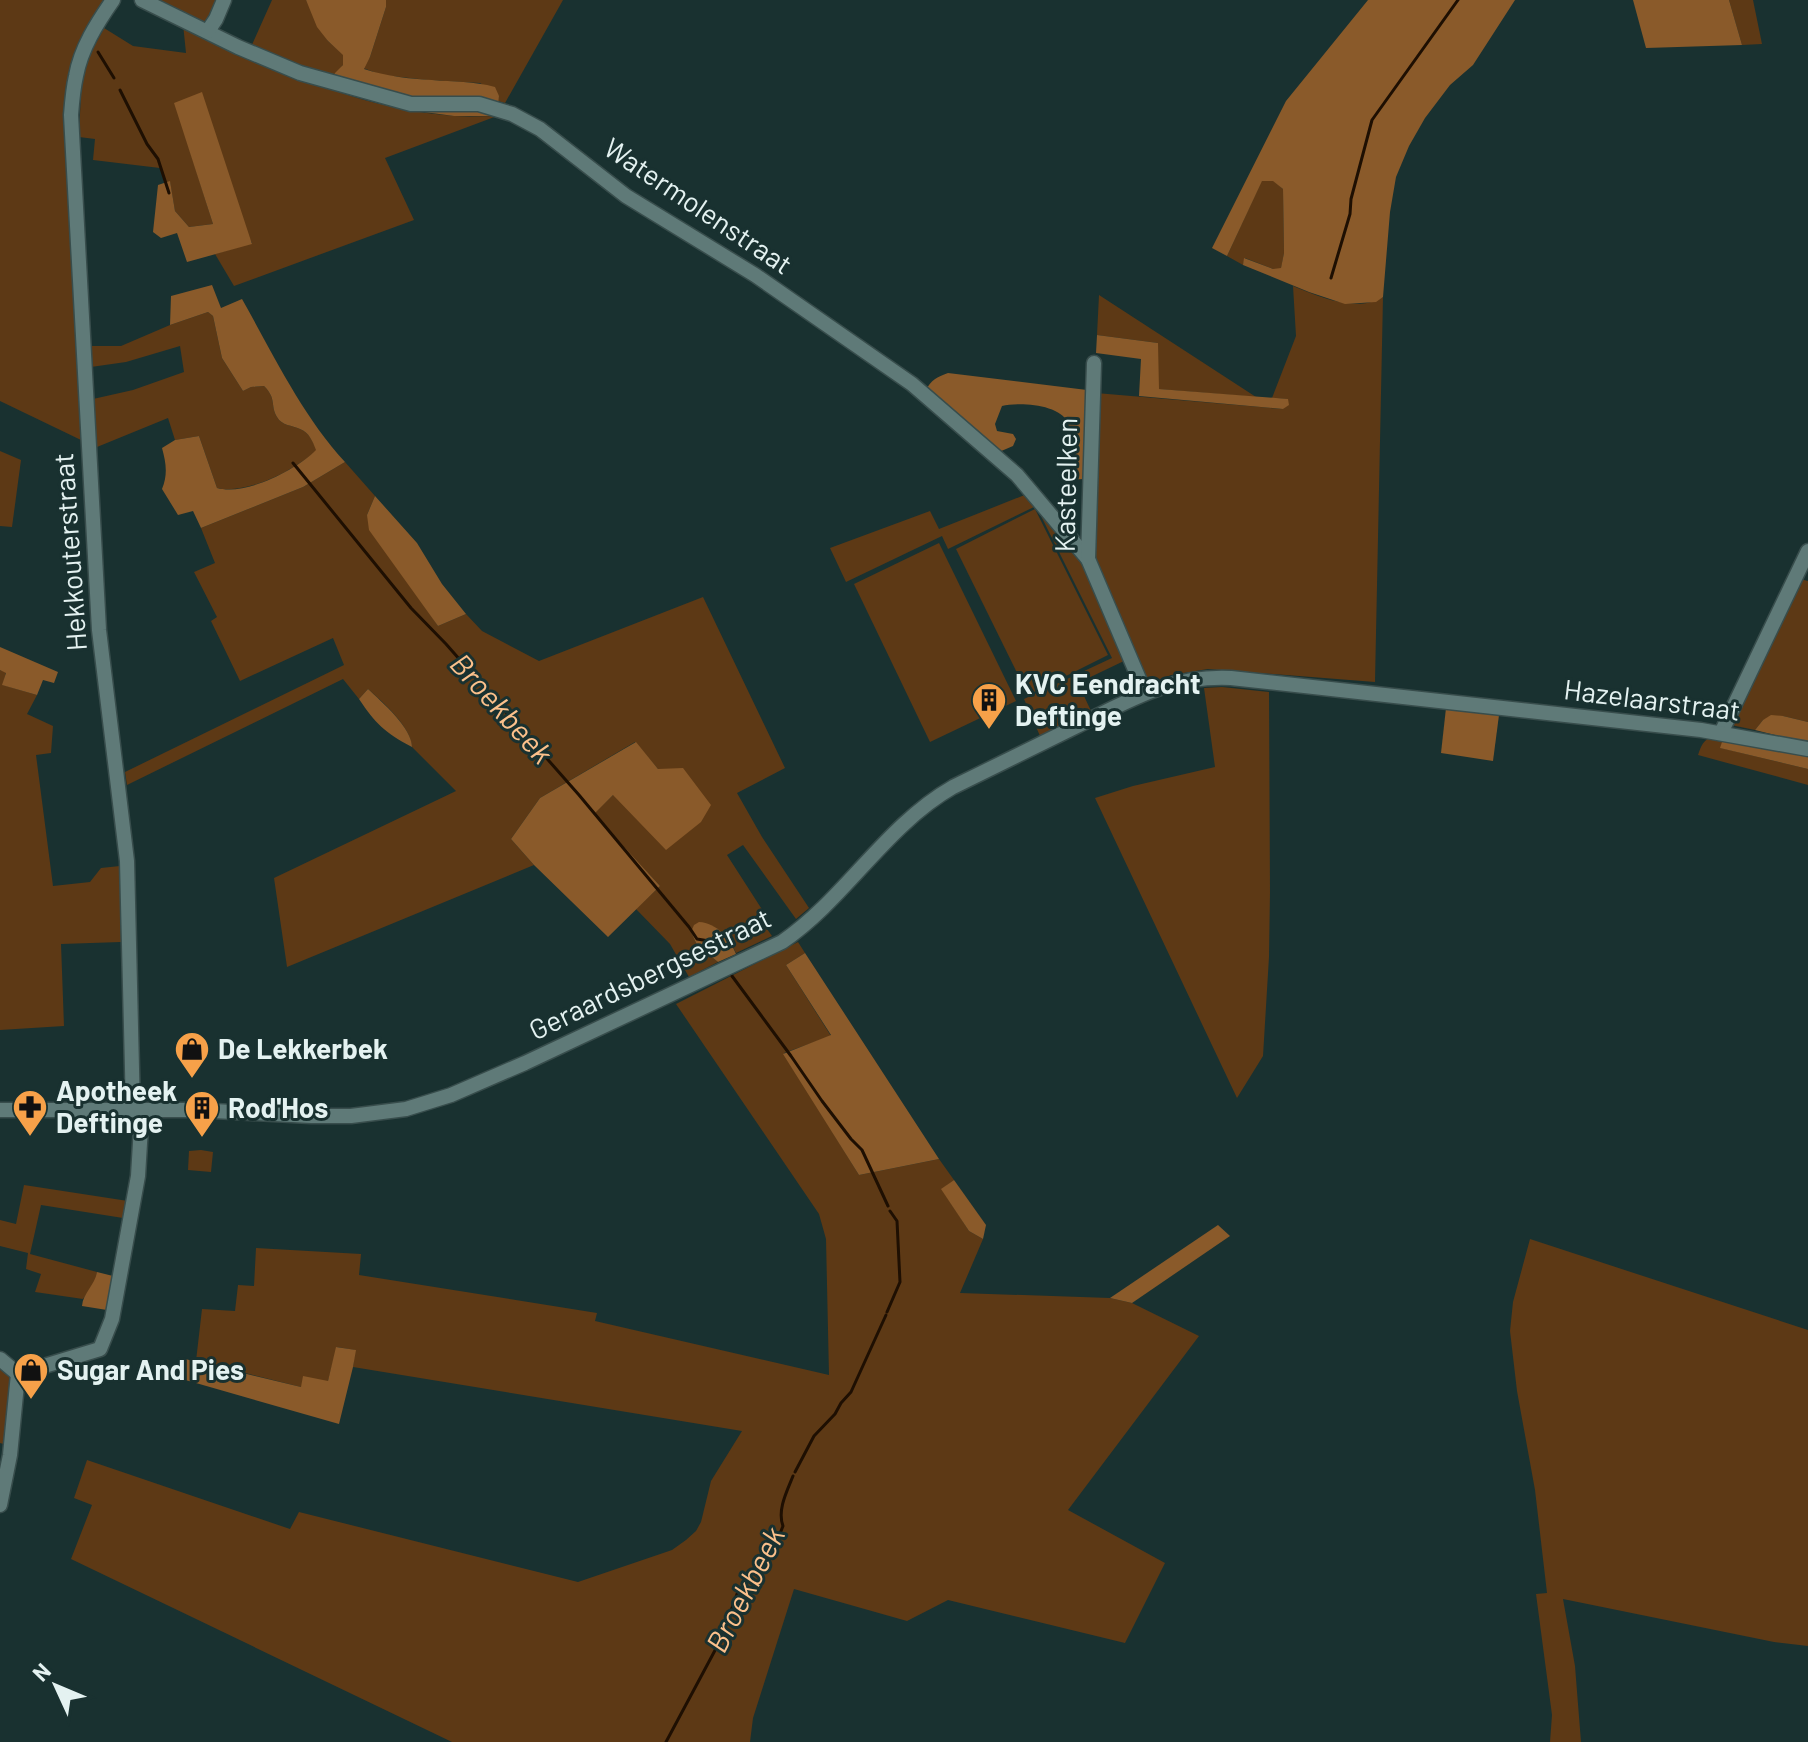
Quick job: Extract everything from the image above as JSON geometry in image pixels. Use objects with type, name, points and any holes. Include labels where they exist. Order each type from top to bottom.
[{"type":"street","name":"Hekkouterstraat","points":[[18,1374],[100,1349],[114,1308],[138,1176],[127,861],[99,630],[71,115],[82,53],[93,29],[113,0]]},
{"type":"street","name":"Watermolenstraat","points":[[142,0],[238,47],[300,73],[411,104],[479,104],[512,114],[540,129],[626,196],[755,275],[912,384],[1017,475],[1088,559]]},
{"type":"street","points":[[208,31],[224,0]]},
{"type":"street","name":"Kasteelken","points":[[1094,363],[1088,559],[1145,693]]},
{"type":"street","points":[[1721,733],[1808,551]]},
{"type":"street","name":"Geraardsbergsestraat","points":[[0,1110],[351,1116],[406,1109],[451,1095],[782,942],[799,931],[877,850],[934,797],[1145,693],[1185,680],[1222,677],[1490,707]]},
{"type":"street","name":"Hazelaarstraat","points":[[1490,707],[1721,733],[1808,749]]},
{"type":"street","points":[[0,1359],[18,1374],[10,1455],[0,1505]]},
{"type":"shaded area","points":[[0,0],[105,0],[76,52],[65,98],[81,440],[0,401]]},
{"type":"shaded area","points":[[151,0],[220,0],[207,21],[200,22]]},
{"type":"shaded area","points":[[272,0],[306,0],[328,41],[344,55],[343,65],[334,77],[299,67],[251,47]]},
{"type":"shaded area","points":[[306,0],[386,0],[364,69],[406,78],[495,87],[499,96],[497,116],[454,116],[402,109],[329,89],[335,73],[343,65],[343,55],[317,27]]},
{"type":"shaded area","points":[[386,0],[563,0],[505,103],[498,101],[499,96],[480,83],[382,75],[363,68],[370,57]]},
{"type":"shaded area","points":[[1368,0],[1515,0],[1473,65],[1450,85],[1409,146],[1396,177],[1383,297],[1376,302],[1345,304],[1243,265],[1244,258],[1273,269],[1281,268],[1284,253],[1283,189],[1273,181],[1262,181],[1227,256],[1212,248],[1286,101]]},
{"type":"shaded area","points":[[1633,0],[1729,0],[1742,45],[1646,48]]},
{"type":"shaded area","points":[[1729,0],[1753,0],[1762,44],[1742,45]]},
{"type":"shaded area","points":[[183,24],[248,56],[349,96],[419,112],[497,116],[385,158],[414,220],[234,286],[215,254],[252,243],[175,103],[213,224],[189,227],[175,211],[170,182],[165,183],[160,168],[93,160],[95,139],[79,137],[81,91],[87,60],[104,28],[133,46],[186,53]]},
{"type":"shaded area","points":[[202,92],[252,244],[187,262],[177,233],[161,238],[153,232],[158,185],[170,181],[175,211],[189,227],[213,224],[174,103]]},
{"type":"shaded area","points":[[1262,180],[1273,180],[1283,189],[1284,253],[1281,269],[1245,258],[1243,265],[1227,256]]},
{"type":"shaded area","points":[[212,285],[221,308],[242,299],[302,404],[345,462],[303,487],[201,528],[193,511],[178,515],[162,489],[166,468],[162,448],[175,440],[199,436],[217,488],[229,489],[270,480],[296,466],[316,450],[306,432],[279,420],[271,395],[264,386],[243,391],[222,358],[213,316],[208,312],[170,325],[171,296]]},
{"type":"shaded area","points":[[1293,286],[1338,302],[1361,304],[1383,297],[1375,682],[1208,669],[1171,675],[1150,684],[1144,678],[1096,566],[1092,547],[1096,393],[1283,409],[1287,399],[1272,398],[1296,336]]},
{"type":"shaded area","points":[[1099,295],[1256,397],[1158,389],[1158,343],[1097,335]]},
{"type":"shaded area","points":[[208,312],[213,316],[222,358],[243,391],[264,386],[271,395],[279,420],[306,432],[317,450],[284,473],[242,488],[217,488],[199,436],[175,440],[168,418],[97,447],[93,399],[133,390],[184,372],[180,346],[126,362],[91,367],[90,346],[121,346]]},
{"type":"shaded area","points":[[1097,335],[1158,343],[1159,389],[1288,399],[1289,405],[1283,409],[1139,396],[1141,359],[1096,353]]},
{"type":"shaded area","points":[[948,373],[1087,390],[1085,479],[1062,480],[1069,436],[1064,417],[1038,406],[1002,406],[995,424],[997,431],[1013,434],[1016,439],[1013,446],[999,452],[926,390],[935,379]]},
{"type":"shaded area","points":[[0,451],[21,460],[12,527],[0,526]]},
{"type":"shaded area","points":[[345,462],[375,496],[367,515],[438,626],[466,614],[482,631],[539,661],[703,597],[785,768],[737,793],[809,908],[796,919],[743,845],[727,855],[763,911],[757,915],[772,936],[736,953],[729,939],[716,928],[691,932],[697,945],[718,962],[689,977],[670,944],[636,909],[660,886],[593,814],[613,795],[658,769],[635,742],[540,798],[511,839],[534,865],[287,967],[274,878],[456,791],[412,747],[407,731],[395,715],[368,689],[359,699],[343,679],[127,785],[125,772],[344,665],[333,638],[240,681],[211,621],[217,617],[194,572],[215,563],[201,528],[303,487]]},
{"type":"shaded area","points":[[1027,494],[1084,563],[1126,660],[1078,683],[1091,711],[1040,736],[1024,699],[1112,658],[1036,506],[948,549],[942,536],[846,582],[830,548],[930,511],[939,529]]},
{"type":"shaded area","points":[[375,496],[417,543],[442,584],[466,614],[438,626],[369,530],[367,515]]},
{"type":"shaded area","points":[[1035,509],[1108,655],[1028,695],[956,549]]},
{"type":"shaded area","points":[[939,543],[1016,701],[930,742],[854,584]]},
{"type":"shaded area","points":[[1800,579],[1808,581],[1808,722],[1783,716],[1763,720],[1755,730],[1731,725]]},
{"type":"shaded area","points":[[0,647],[58,672],[54,683],[43,680],[37,695],[2,685],[6,673],[0,670]]},
{"type":"shaded area","points":[[0,670],[6,672],[3,685],[37,695],[27,714],[53,726],[51,753],[36,755],[53,886],[90,882],[101,868],[120,866],[121,942],[61,944],[64,1026],[0,1030]]},
{"type":"shaded area","points":[[1204,688],[1269,692],[1269,957],[1263,1056],[1237,1098],[1095,798],[1215,767]]},
{"type":"shaded area","points":[[368,689],[402,724],[412,747],[387,732],[371,715],[359,699]]},
{"type":"shaded area","points":[[1446,708],[1499,715],[1493,761],[1441,753]]},
{"type":"shaded area","points":[[1771,715],[1808,722],[1808,743],[1755,730]]},
{"type":"shaded area","points":[[1712,737],[1723,739],[1721,748],[1808,769],[1808,785],[1698,755],[1706,740]]},
{"type":"shaded area","points":[[1723,739],[1808,756],[1808,769],[1720,748]]},
{"type":"shaded area","points":[[636,742],[658,769],[683,768],[711,805],[701,822],[666,850],[613,795],[594,814],[660,886],[608,937],[511,839],[540,798]]},
{"type":"shaded area","points":[[699,922],[722,932],[736,954],[718,962],[697,945],[691,932]]},
{"type":"shaded area","points":[[798,942],[805,953],[786,965],[831,1036],[784,1053],[859,1175],[939,1159],[954,1180],[942,1189],[969,1231],[983,1239],[960,1293],[1110,1298],[1132,1303],[1199,1336],[1068,1510],[1165,1563],[1125,1643],[948,1600],[907,1621],[794,1589],[753,1718],[750,1742],[452,1742],[71,1559],[92,1505],[74,1498],[87,1460],[290,1529],[299,1512],[578,1582],[672,1550],[686,1540],[701,1522],[711,1481],[742,1431],[353,1367],[355,1350],[337,1347],[328,1381],[301,1387],[196,1361],[202,1309],[235,1311],[238,1285],[254,1286],[256,1248],[361,1254],[359,1275],[597,1313],[595,1321],[829,1375],[826,1239],[819,1214],[676,1004]]},
{"type":"shaded area","points":[[805,953],[939,1159],[859,1175],[783,1054],[831,1035],[786,965]]},
{"type":"shaded area","points":[[189,1151],[213,1152],[211,1172],[188,1170]]},
{"type":"shaded area","points":[[954,1180],[986,1225],[983,1239],[969,1231],[941,1189]]},
{"type":"shaded area","points":[[24,1185],[128,1201],[123,1218],[41,1205],[30,1254],[97,1272],[96,1280],[83,1299],[35,1292],[41,1274],[26,1269],[28,1253],[0,1246],[0,1220],[16,1224]]},
{"type":"shaded area","points":[[1218,1225],[1230,1236],[1132,1303],[1110,1298]]},
{"type":"shaded area","points":[[1530,1239],[1808,1330],[1808,1646],[1774,1642],[1563,1599],[1575,1666],[1581,1742],[1550,1742],[1552,1715],[1536,1594],[1547,1593],[1535,1490],[1517,1391],[1510,1331],[1513,1302]]},
{"type":"shaded area","points":[[97,1272],[113,1276],[107,1310],[82,1306]]},
{"type":"shaded area","points":[[336,1347],[356,1350],[339,1424],[175,1377],[181,1358],[301,1387],[303,1376],[328,1381]]},
{"type":"shaded area","points":[[0,1364],[11,1383],[7,1445],[0,1443]]},
{"type":"waterway","points":[[1331,278],[1372,120],[1458,0]]},
{"type":"waterway","name":"Broekbeek","points":[[98,52],[114,78]]},
{"type":"waterway","name":"Broekbeek","points":[[120,90],[158,159],[169,193]]},
{"type":"waterway","name":"Broekbeek","points":[[293,463],[411,608],[579,795],[697,939],[709,941],[715,948]]},
{"type":"waterway","name":"Broekbeek","points":[[732,976],[822,1101],[862,1150],[888,1206]]},
{"type":"waterway","name":"Broekbeek","points":[[887,1312],[900,1282],[897,1221],[890,1211]]},
{"type":"waterway","name":"Broekbeek","points":[[795,1472],[814,1436],[851,1392],[886,1315]]},
{"type":"waterway","name":"Broekbeek","points":[[666,1742],[720,1641],[737,1594],[781,1531],[782,1507],[793,1476]]},
{"type":"place","name":"KVC Eendracht Deftinge","points":[[989,731]]},
{"type":"place","name":"De Lekkerbek","points":[[192,1080]]},
{"type":"place","name":"Apotheek Deftinge","points":[[30,1138]]},
{"type":"place","name":"Rod'Hos","points":[[202,1139]]},
{"type":"place","name":"Sugar And Pies","points":[[31,1401]]}]
